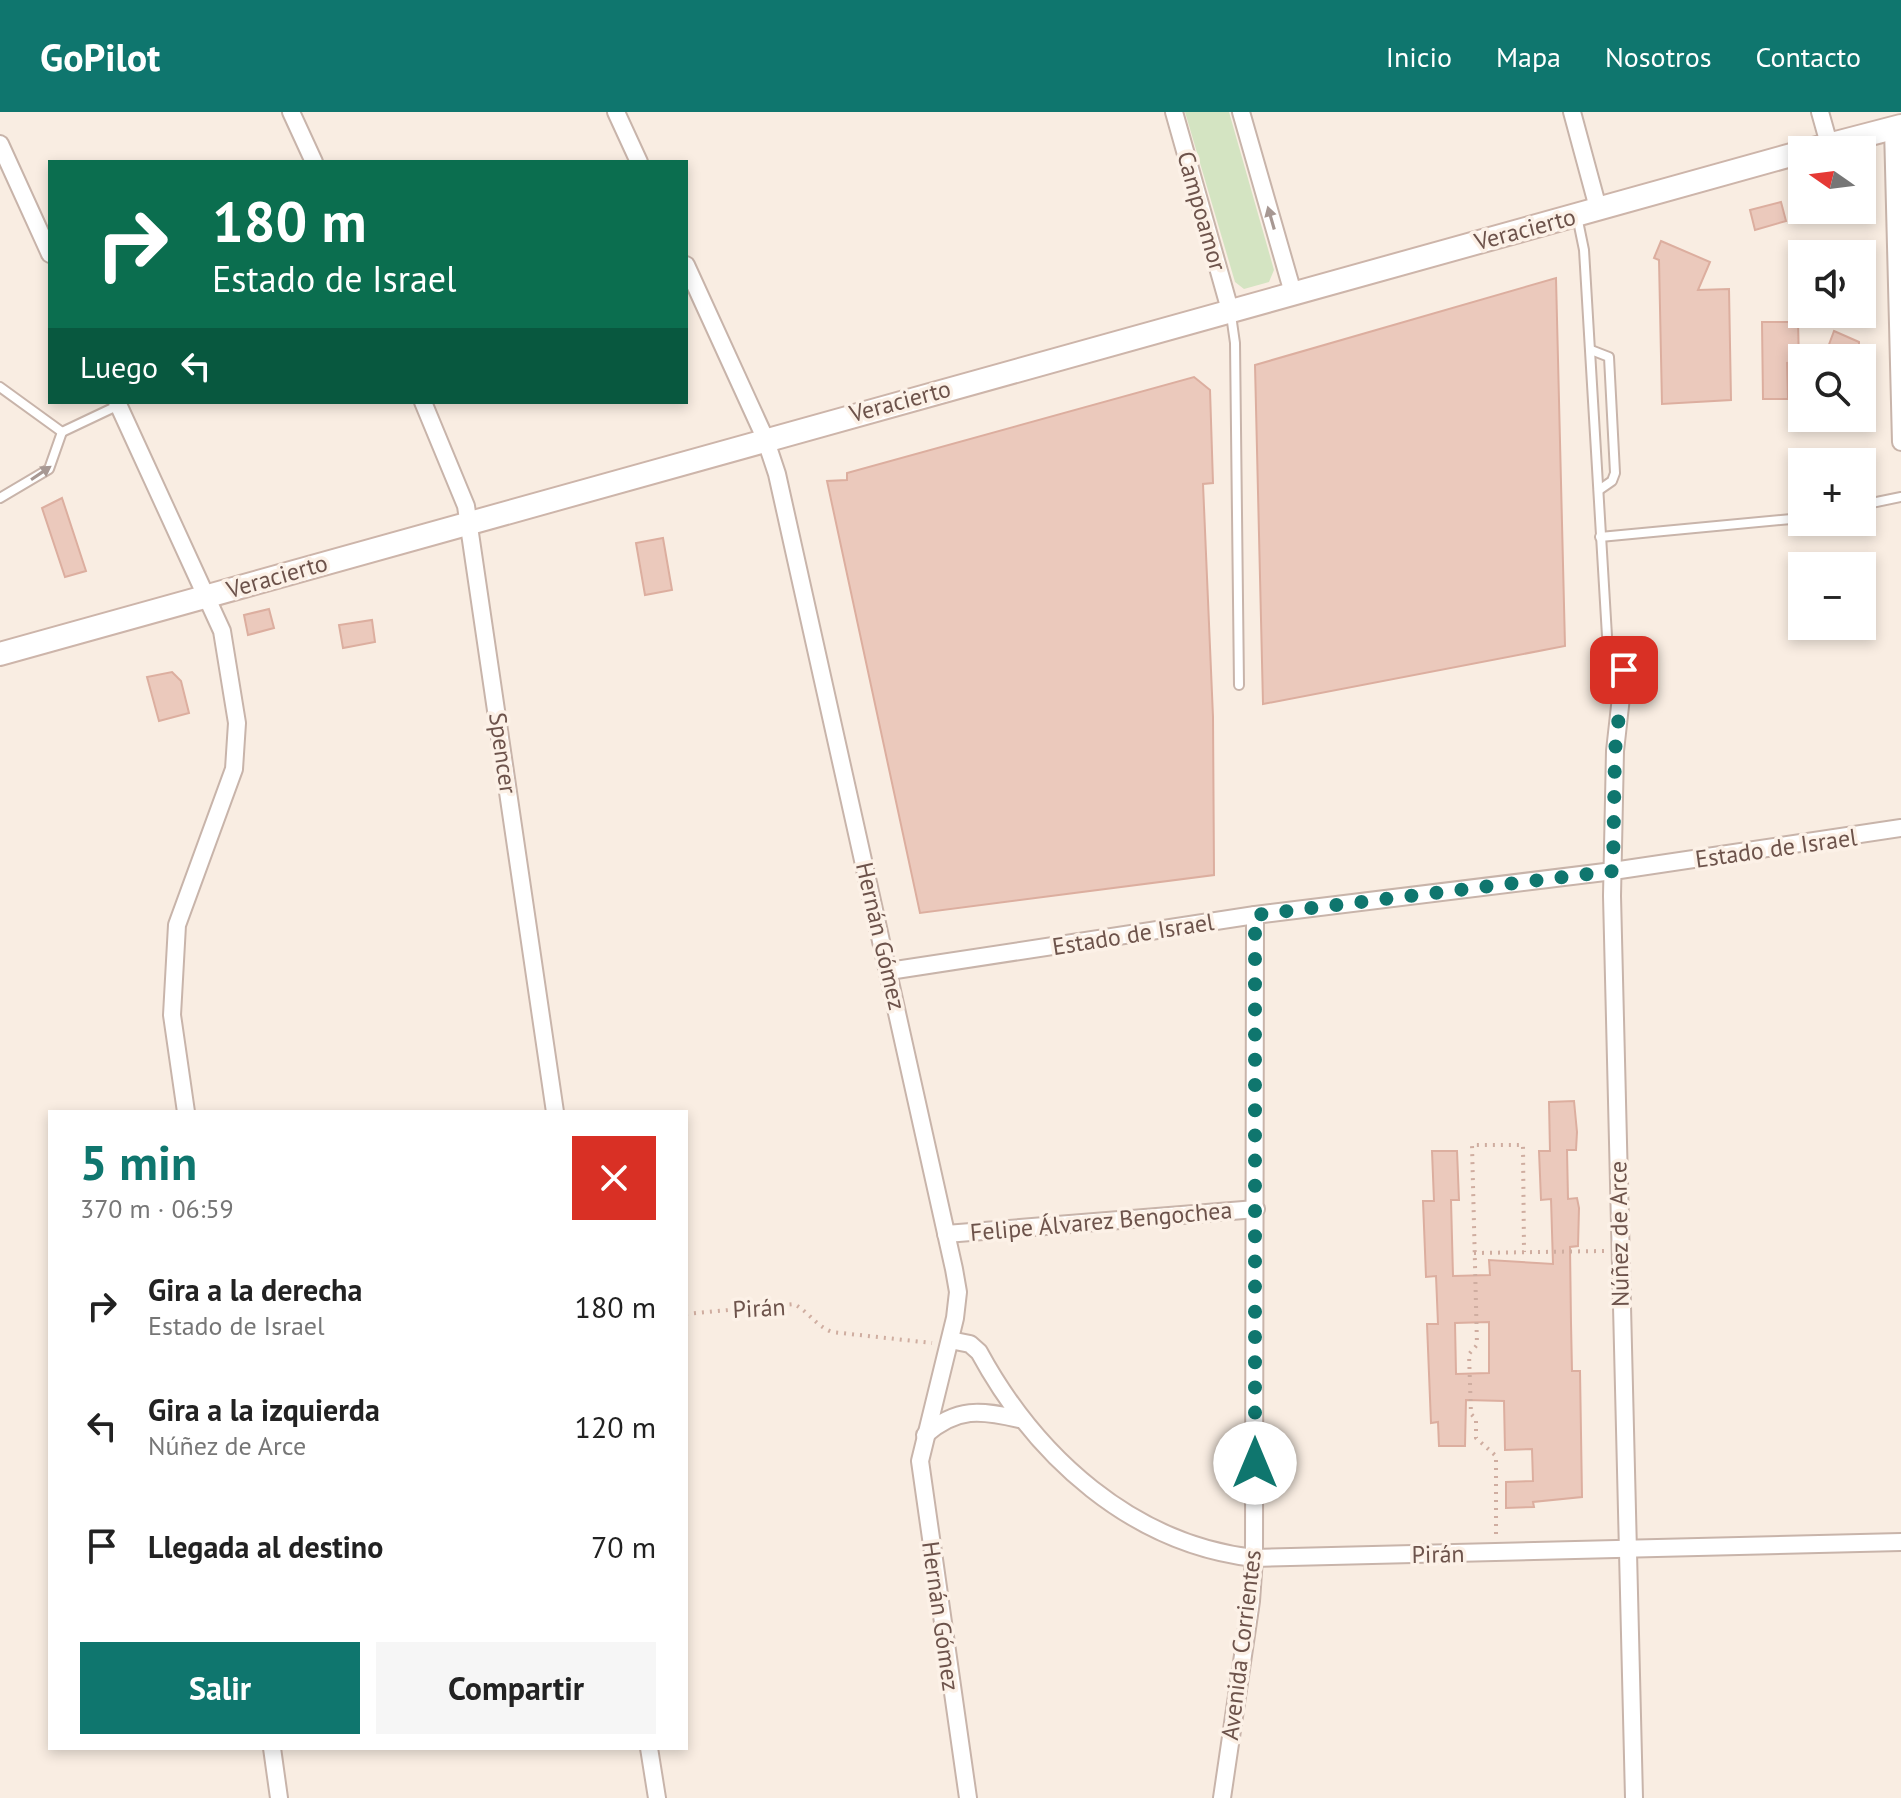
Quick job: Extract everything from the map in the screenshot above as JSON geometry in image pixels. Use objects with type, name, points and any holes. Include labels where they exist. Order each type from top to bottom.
[{"type":"street","points":[[291,112],[313,160]]},
{"type":"street","points":[[616,112],[638,160]]},
{"type":"street","name":"Campoamor","points":[[1174,112],[1230,310]]},
{"type":"street","points":[[1241,112],[1293,293]]},
{"type":"street","points":[[1572,112],[1587,212]]},
{"type":"street","points":[[1819,136],[1820,112]]},
{"type":"street","points":[[1862,136],[1897,127],[1901,442]]},
{"type":"street","points":[[0,144],[48,250]]},
{"type":"street","name":"Veracierto","points":[[0,654],[765,438],[1788,156]]},
{"type":"street","name":"Hernán Gómez","points":[[688,269],[765,438],[781,489],[958,1292],[950,1340],[920,1461],[968,1798]]},
{"type":"street","points":[[118,404],[222,631],[231,672],[237,742],[226,794],[177,925],[172,1015],[186,1110]]},
{"type":"street","name":"Spencer","points":[[424,404],[459,483],[469,521],[555,1110]]},
{"type":"street","name":"Núñez de Arce","points":[[1624,670],[1615,751],[1613,871],[1634,1798]]},
{"type":"street","name":"Estado de Israel","points":[[889,971],[1255,915],[1613,871],[1901,828]]},
{"type":"street","name":"Avenida Corrientes","points":[[1222,1798],[1254,1558],[1255,915]]},
{"type":"street","name":"Felipe Álvarez Bengochea","points":[[946,1234],[1256,1209]]},
{"type":"street","name":"Pirán","points":[[950,1340],[970,1344],[979,1352],[1019,1419],[1070,1473],[1144,1525],[1207,1551],[1254,1558],[1901,1542]]},
{"type":"street","points":[[925,1435],[937,1424],[965,1411],[982,1410],[1019,1419]]},
{"type":"street","points":[[272,1750],[279,1798]]},
{"type":"street","points":[[649,1750],[657,1798]]},
{"type":"lane","points":[[1587,212],[1584,250],[1607,636]]},
{"type":"lane","points":[[1230,310],[1235,343],[1239,685]]},
{"type":"lane","points":[[1591,350],[1609,357],[1615,473],[1612,481],[1599,490]]},
{"type":"lane","points":[[0,387],[62,432]]},
{"type":"lane","points":[[0,498],[49,469],[62,432],[118,404]]},
{"type":"lane","points":[[1876,502],[1901,497]]},
{"type":"lane","points":[[1600,537],[1788,519]]},
{"type":"path","points":[[1496,1553],[1496,1456],[1476,1438],[1476,1419],[1471,1414],[1469,1354],[1477,1345],[1472,1145],[1523,1145],[1524,1252]]},
{"type":"path","points":[[1474,1253],[1620,1250]]},
{"type":"path","name":"Pirán","points":[[688,1314],[794,1304],[806,1310],[821,1327],[832,1332],[929,1344],[950,1340]]},
{"type":"green space","points":[[1185,112],[1229,112],[1274,270],[1269,282],[1244,289],[1235,282]]},
{"type":"building","points":[[1781,202],[1786,221],[1755,230],[1750,210]]},
{"type":"building","points":[[1661,241],[1710,262],[1698,290],[1729,289],[1731,400],[1662,404],[1659,260],[1654,258]]},
{"type":"building","points":[[1556,278],[1565,646],[1263,704],[1255,365]]},
{"type":"building","points":[[1762,322],[1788,322],[1788,328],[1798,328],[1799,344],[1788,344],[1788,399],[1763,399]]},
{"type":"building","points":[[1834,331],[1859,342],[1859,344],[1829,344]]},
{"type":"building","points":[[1194,377],[1210,390],[1213,483],[1203,484],[1213,717],[1214,875],[920,913],[827,481],[847,480],[847,473]]},
{"type":"building","points":[[62,498],[86,571],[65,577],[42,508]]},
{"type":"building","points":[[663,538],[672,590],[645,595],[636,543]]},
{"type":"building","points":[[269,609],[274,628],[248,635],[244,615]]},
{"type":"building","points":[[372,620],[375,642],[343,648],[339,625]]},
{"type":"building","points":[[172,672],[181,681],[189,713],[159,721],[147,677]]},
{"type":"building","points":[[1574,1101],[1577,1132],[1576,1150],[1567,1150],[1568,1199],[1577,1198],[1579,1208],[1578,1246],[1570,1247],[1572,1371],[1580,1371],[1582,1497],[1533,1502],[1534,1507],[1506,1508],[1506,1482],[1533,1481],[1532,1449],[1505,1450],[1504,1401],[1466,1400],[1465,1446],[1439,1446],[1438,1422],[1431,1423],[1427,1324],[1438,1324],[1436,1276],[1426,1277],[1423,1201],[1434,1201],[1432,1151],[1457,1151],[1459,1200],[1451,1200],[1453,1276],[1490,1275],[1489,1260],[1553,1264],[1551,1199],[1541,1200],[1539,1151],[1550,1151],[1549,1102]],"holes":[[[1489,1322],[1489,1373],[1456,1374],[1455,1323]]]},
{"type":"route","points":[[1255,1463],[1255,915],[1613,871],[1615,751],[1624,670]]}]
